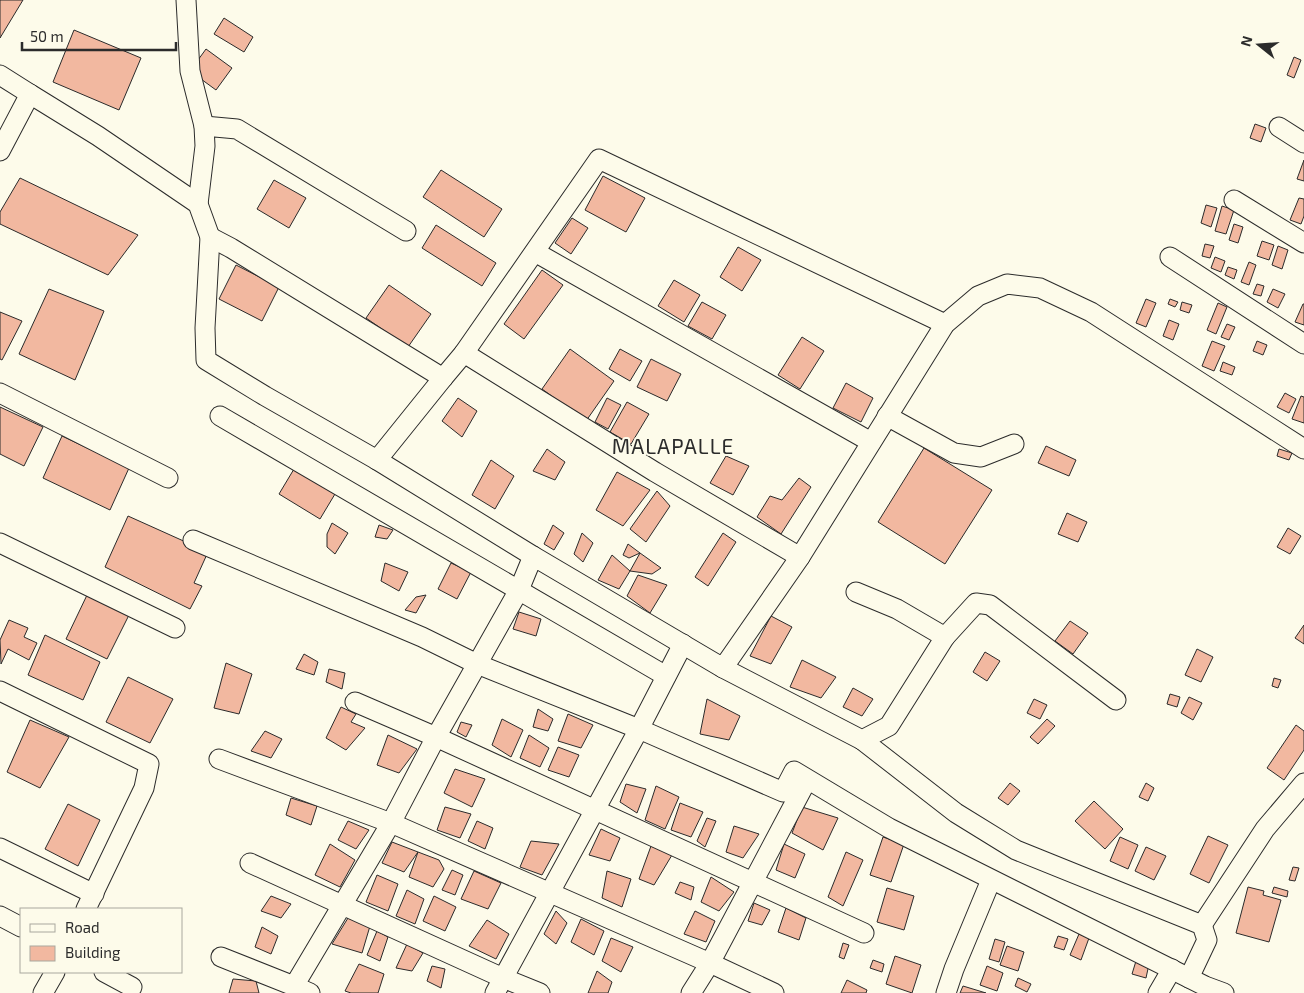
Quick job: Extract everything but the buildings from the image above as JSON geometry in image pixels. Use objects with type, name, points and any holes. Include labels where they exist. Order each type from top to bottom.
[{"type":"street","points":[[186,0],[190,71],[204,126],[204,146],[198,204],[210,237],[205,328],[206,360],[724,668],[862,740],[956,813],[1016,850],[1202,925],[1207,940],[1198,985]]},
{"type":"street","points":[[0,75],[98,136],[198,204]]},
{"type":"street","points":[[0,150],[30,94]]},
{"type":"street","points":[[204,126],[237,129],[406,231]]},
{"type":"street","points":[[1278,127],[1304,143]]},
{"type":"street","points":[[377,460],[464,353],[599,159],[945,324]]},
{"type":"street","points":[[1234,200],[1304,243]]},
{"type":"street","points":[[210,237],[443,378]]},
{"type":"street","points":[[535,252],[871,442]]},
{"type":"street","points":[[1170,257],[1304,344]]},
{"type":"street","points":[[724,668],[800,557],[945,324],[978,296],[1007,284],[1040,288],[1091,312],[1304,449]]},
{"type":"street","points":[[464,353],[655,472],[800,557]]},
{"type":"street","points":[[0,393],[168,478]]},
{"type":"street","points":[[220,416],[666,676]]},
{"type":"street","points":[[887,416],[954,454],[981,457],[1014,444]]},
{"type":"street","points":[[193,540],[422,637],[477,664],[639,729],[783,792],[794,771],[806,780],[889,828],[1172,969],[1198,985],[1224,993]]},
{"type":"street","points":[[0,544],[176,628]]},
{"type":"street","points":[[220,957],[302,990],[344,904],[391,823],[436,737],[519,590],[533,556]]},
{"type":"street","points":[[856,592],[896,609],[944,637]]},
{"type":"street","points":[[862,740],[889,726],[944,637],[976,602],[990,605],[1116,700]]},
{"type":"street","points":[[499,986],[595,811],[683,644]]},
{"type":"street","points":[[0,691],[149,764],[144,788],[90,902],[0,848]]},
{"type":"street","points":[[355,702],[436,737],[864,933]]},
{"type":"street","points":[[219,759],[391,823],[774,993]]},
{"type":"street","points":[[691,993],[710,963],[806,780]]},
{"type":"street","points":[[1202,925],[1265,829],[1304,783]]},
{"type":"street","points":[[250,863],[344,904],[499,986],[540,993]]},
{"type":"street","points":[[946,993],[991,880]]},
{"type":"street","points":[[0,916],[20,926]]},
{"type":"street","points":[[1158,993],[1172,969]]},
{"type":"street","points":[[43,993],[54,973]]},
{"type":"street","points":[[106,973],[132,987]]},
{"type":"district","name":"MALAPALLE","points":[[673,445]]}]
